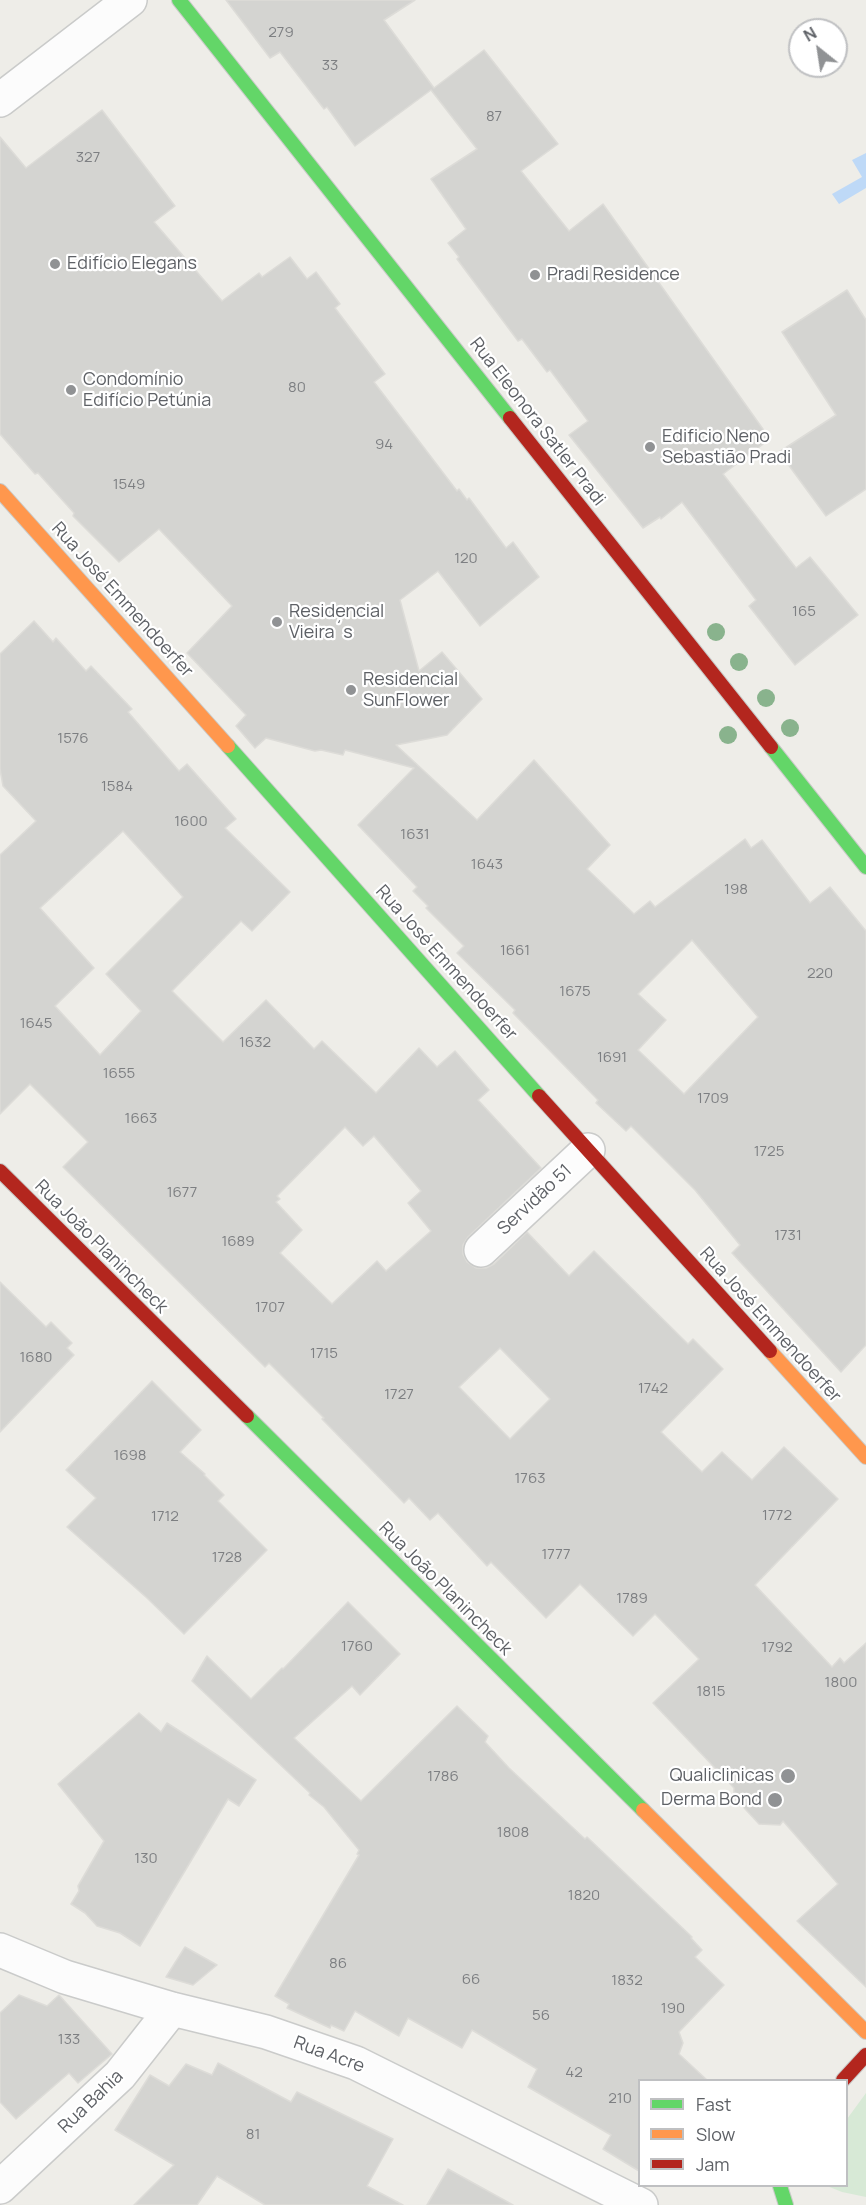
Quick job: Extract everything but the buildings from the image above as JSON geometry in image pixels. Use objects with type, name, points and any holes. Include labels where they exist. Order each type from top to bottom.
[{"type":"street","points":[[0,100],[130,0]]},
{"type":"street","name":"Rua Eleonora Satler Pradi","points":[[179,0],[866,867]]},
{"type":"street","name":"Rua José Emmendoerfer","points":[[0,491],[866,1458]]},
{"type":"street","name":"Servidão 51","points":[[481,1250],[588,1150]]},
{"type":"street","name":"Rua João Planincheck","points":[[0,1171],[866,2032]]},
{"type":"street","name":"Rua Acre","points":[[0,1950],[65,1977],[172,2009],[266,2032],[356,2063],[640,2205]]},
{"type":"street","name":"Rua Bahia","points":[[0,2187],[120,2075],[172,2009]]},
{"type":"street","points":[[844,2079],[866,2055]]},
{"type":"street","points":[[771,2205],[779,2187]]},
{"type":"street","points":[[779,2187],[786,2205]]},
{"type":"green space","points":[[866,2093],[866,2197],[830,2187],[848,2187],[848,2118]]},
{"type":"water","points":[[866,153],[866,188],[839,204],[832,194],[862,177],[852,160]]},
{"type":"traffic: fast","points":[[179,0],[510,418]]},
{"type":"traffic: fast","points":[[228,746],[539,1096]]},
{"type":"traffic: fast","points":[[771,747],[866,867]]},
{"type":"traffic: fast","points":[[247,1416],[643,1810]]},
{"type":"traffic: fast","points":[[780,2187],[786,2205]]},
{"type":"traffic: slow","points":[[0,491],[228,746]]},
{"type":"traffic: slow","points":[[770,1351],[866,1457]]},
{"type":"traffic: slow","points":[[643,1810],[866,2032]]},
{"type":"traffic: jam","points":[[510,418],[771,747]]},
{"type":"traffic: jam","points":[[539,1096],[770,1351]]},
{"type":"traffic: jam","points":[[0,1171],[247,1416]]},
{"type":"traffic: jam","points":[[844,2079],[866,2055]]},
{"type":"place","name":"Edifício Elegans","points":[[55,264]]},
{"type":"place","name":"Pradi Residence","points":[[535,275]]},
{"type":"place","name":"Condomínio Edifício Petúnia","points":[[71,390]]},
{"type":"place","name":"Edificio Neno Sebastião Pradi","points":[[650,447]]},
{"type":"place","name":"Residencial Vieira´s","points":[[277,622]]},
{"type":"place","name":"Residencial SunFlower","points":[[351,690]]},
{"type":"place","name":"Qualiclinicas","points":[[788,1776]]},
{"type":"place","name":"Derma Bond","points":[[775,1800]]}]
